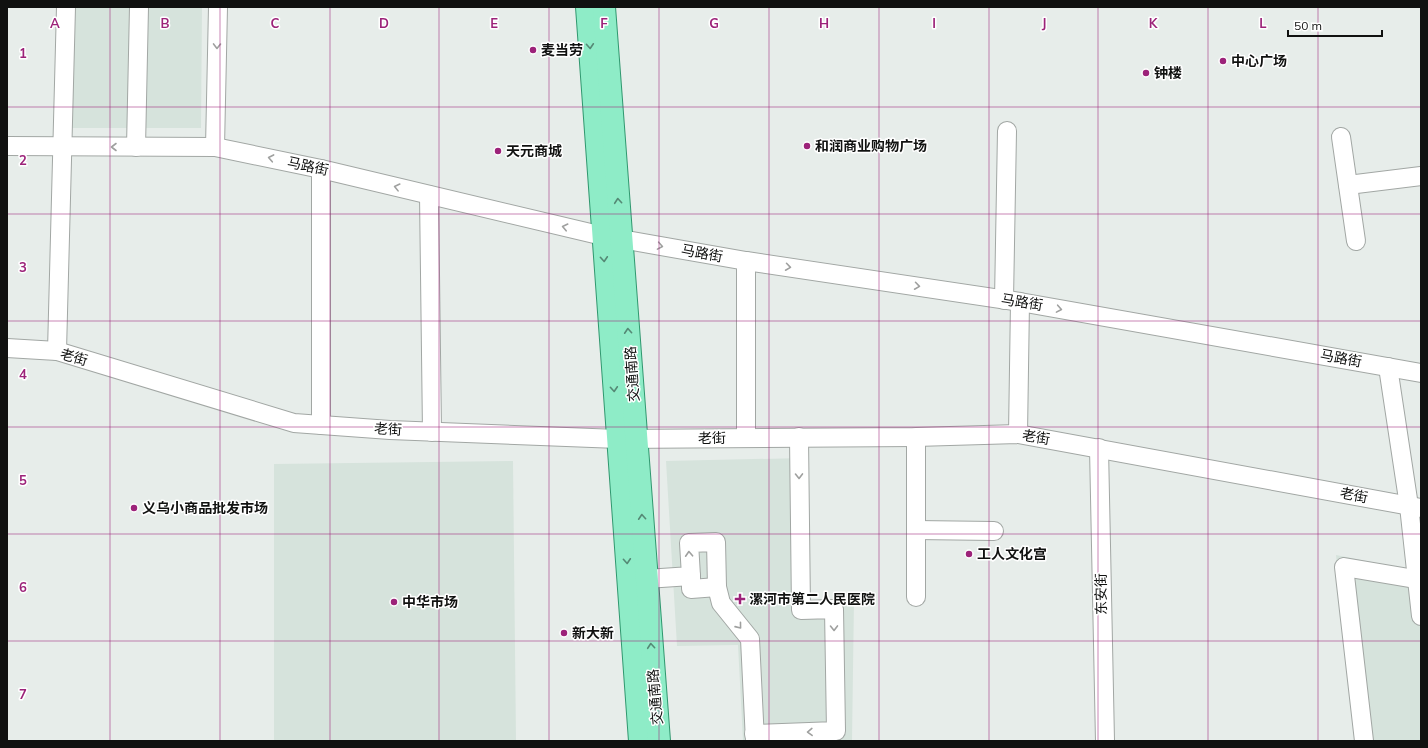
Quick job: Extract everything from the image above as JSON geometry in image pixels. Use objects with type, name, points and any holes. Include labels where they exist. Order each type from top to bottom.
[{"type":"main road","name":"交通南路","points":[[587,7],[612,238],[627,439],[640,741]]},
{"type":"main road","name":"交通南路","points":[[604,7],[612,238]]},
{"type":"main road","name":"交通南路","points":[[627,439],[646,579],[659,741]]},
{"type":"street","points":[[57,351],[66,7]]},
{"type":"street","points":[[136,147],[138,7]]},
{"type":"street","points":[[215,147],[218,7]]},
{"type":"street","points":[[1007,131],[1018,434]]},
{"type":"street","points":[[1342,137],[1356,241]]},
{"type":"street","name":"马路街","points":[[7,146],[215,147],[321,169],[612,238],[746,261],[1012,301],[1421,373]]},
{"type":"street","points":[[321,169],[321,425]]},
{"type":"street","points":[[1348,185],[1421,176]]},
{"type":"street","points":[[429,195],[432,432]]},
{"type":"street","points":[[746,261],[746,437]]},
{"type":"street","name":"老街","points":[[7,348],[57,351],[294,423],[432,432],[627,439],[916,437],[1018,434],[1415,507]]},
{"type":"street","points":[[1388,367],[1415,507],[1421,616]]},
{"type":"street","points":[[717,587],[691,589],[689,543],[716,542],[717,587],[721,603],[750,639],[755,738],[836,731],[834,609],[801,610],[799,437]]},
{"type":"street","points":[[916,437],[916,597]]},
{"type":"street","name":"东安街","points":[[1099,448],[1105,741]]},
{"type":"street","points":[[916,530],[994,531]]},
{"type":"street","points":[[1364,741],[1344,567],[1419,580]]},
{"type":"street","points":[[646,579],[691,576]]},
{"type":"shaded area","points":[[72,7],[202,7],[201,128],[69,128]]},
{"type":"shaded area","name":"漯河市第二人民医院","points":[[804,458],[807,600],[854,599],[852,741],[743,741],[738,645],[677,646],[666,461]]},
{"type":"shaded area","name":"中华市场","points":[[513,461],[516,741],[274,741],[274,464]]},
{"type":"shaded area","points":[[1336,555],[1421,572],[1421,741],[1356,741]]},
{"type":"place","name":"麦当劳","points":[[533,50]]},
{"type":"place","name":"中心广场","points":[[1223,61]]},
{"type":"place","name":"钟楼","points":[[1146,73]]},
{"type":"place","name":"和润商业购物广场","points":[[807,146]]},
{"type":"place","name":"天元商城","points":[[498,151]]},
{"type":"place","name":"义乌小商品批发市场","points":[[134,508]]},
{"type":"place","name":"工人文化宫","points":[[969,554]]},
{"type":"place","name":"漯河市第二人民医院","points":[[740,599]]},
{"type":"place","name":"中华市场","points":[[394,602]]},
{"type":"place","name":"新大新","points":[[564,633]]}]
